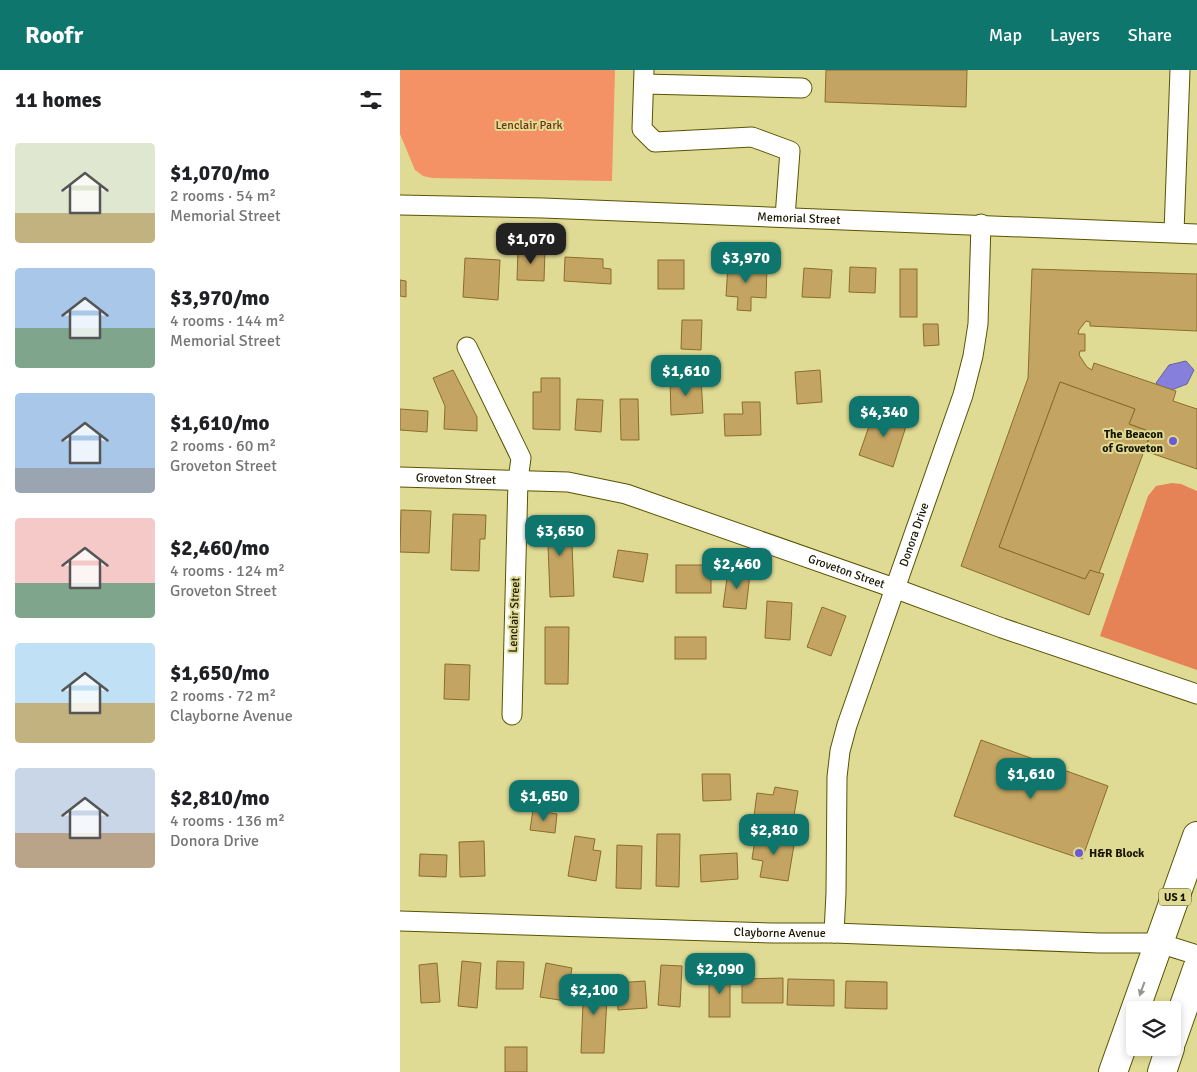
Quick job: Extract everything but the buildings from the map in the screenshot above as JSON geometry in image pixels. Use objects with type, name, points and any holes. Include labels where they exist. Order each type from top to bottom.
[{"type":"highway","name":"US 1","points":[[1113,1072],[1197,836]]},
{"type":"highway","points":[[1181,1014],[1197,968]]},
{"type":"highway","points":[[1162,1072],[1167,1056]]},
{"type":"street","points":[[1174,232],[1180,70]]},
{"type":"street","points":[[784,217],[790,151],[752,137],[655,142],[642,129],[644,77],[802,88]]},
{"type":"street","name":"Memorial Street","points":[[400,205],[543,208],[1197,234]]},
{"type":"street","name":"Donora Drive","points":[[834,933],[837,777],[840,751],[847,725],[894,588],[963,395],[973,356],[978,324],[981,224]]},
{"type":"street","name":"Lenclair Street","points":[[467,347],[521,458],[518,480],[512,715]]},
{"type":"street","name":"Groveton Street","points":[[400,477],[568,482],[626,494],[1002,628],[1197,694]]},
{"type":"street","name":"Clayborne Avenue","points":[[400,921],[773,933],[834,933],[1099,943],[1159,943],[1197,955]]},
{"type":"green space","name":"Lenclair Park","points":[[400,70],[615,70],[612,181],[432,178],[423,176],[415,170],[400,134]]},
{"type":"shaded area","points":[[1186,361],[1194,370],[1187,384],[1166,392],[1156,383],[1169,365]]},
{"type":"shaded area","points":[[1172,483],[1181,484],[1197,491],[1197,670],[1100,636],[1148,496],[1156,486]]},
{"type":"place","name":"The Beacon of Groveton","points":[[1173,441]]},
{"type":"place","name":"H&R Block","points":[[1079,853]]}]
